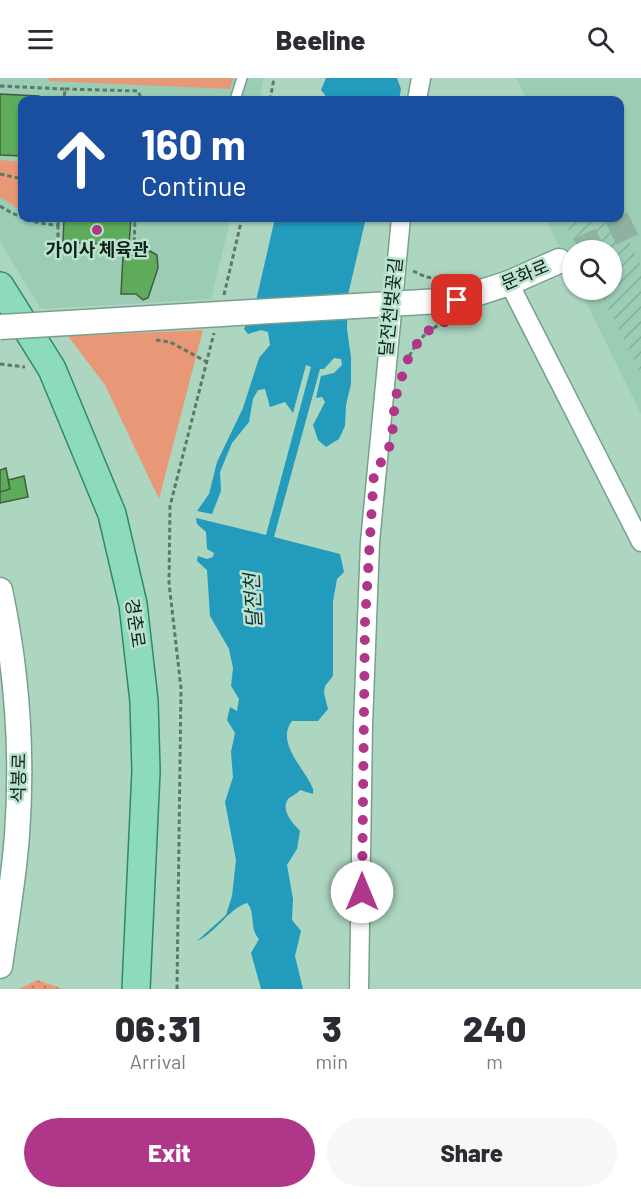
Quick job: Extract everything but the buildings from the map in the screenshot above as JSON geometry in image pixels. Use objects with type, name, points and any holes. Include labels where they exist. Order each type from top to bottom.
[{"type":"main road","name":"문화로","points":[[0,327],[457,300],[509,283],[559,261]]},
{"type":"main road","name":"경춘로","points":[[0,286],[48,359],[112,514],[133,604],[144,701],[146,771],[136,989]]},
{"type":"main road","name":"석봉로","points":[[0,590],[19,720],[20,773],[17,836],[0,966]]},
{"type":"street","points":[[418,96],[421,78]]},
{"type":"street","name":"달전천벚꽃길","points":[[359,989],[362,935],[365,622],[374,472],[401,222]]},
{"type":"street","points":[[509,283],[641,542]]},
{"type":"lane","points":[[236,96],[242,78]]},
{"type":"path","points":[[271,96],[274,78]]},
{"type":"path","points":[[0,86],[138,91],[141,96]]},
{"type":"path","points":[[64,96],[65,89]]},
{"type":"path","points":[[0,174],[18,179]]},
{"type":"path","points":[[0,206],[18,215]]},
{"type":"path","points":[[36,222],[58,225]]},
{"type":"path","points":[[58,222],[58,243],[63,250],[127,253],[134,247],[135,222]]},
{"type":"path","points":[[222,301],[241,222]]},
{"type":"path","points":[[397,252],[417,274],[426,277],[454,278],[457,282],[457,311],[452,319],[431,328],[418,342],[404,369]]},
{"type":"path","points":[[177,989],[181,688],[169,583],[168,529],[170,506],[214,332]]},
{"type":"path","points":[[170,342],[207,362]]},
{"type":"shaded area","points":[[0,78],[264,78],[260,96],[18,96],[18,222],[230,222],[211,299],[41,309],[0,242]]},
{"type":"shaded area","points":[[49,78],[233,78],[230,89],[49,81]]},
{"type":"shaded area","points":[[516,78],[641,78],[641,414],[585,300],[622,300],[622,240],[562,240],[562,253],[547,222],[624,222],[624,96],[525,96]]},
{"type":"shaded area","points":[[0,160],[18,162],[18,208],[0,197]]},
{"type":"shaded area","points":[[565,222],[619,222],[641,265],[641,373],[604,300],[622,300],[622,240],[574,240]]},
{"type":"shaded area","points":[[203,330],[159,499],[105,385],[68,336]]},
{"type":"shaded area","points":[[37,980],[63,989],[19,989]]},
{"type":"water","points":[[326,78],[397,78],[401,89],[400,96],[326,96],[321,90]]},
{"type":"water","name":"달전천","points":[[274,222],[365,222],[348,295],[347,329],[351,357],[351,384],[346,405],[345,426],[339,439],[326,447],[318,440],[313,425],[325,402],[322,397],[316,398],[321,376],[334,373],[342,365],[341,359],[334,358],[324,369],[320,369],[274,537],[340,554],[344,572],[337,579],[333,601],[333,676],[325,686],[324,693],[328,709],[318,721],[292,721],[287,738],[293,755],[313,789],[313,794],[300,790],[288,799],[286,804],[289,817],[300,831],[297,849],[287,865],[293,899],[292,920],[301,931],[295,956],[303,989],[261,989],[251,953],[259,939],[254,930],[250,907],[247,903],[234,910],[211,932],[197,941],[226,915],[232,896],[236,860],[225,802],[233,777],[231,752],[235,733],[227,720],[230,707],[237,711],[239,699],[231,686],[233,668],[229,649],[210,616],[207,570],[197,561],[198,556],[207,559],[213,557],[214,553],[207,549],[206,532],[197,524],[196,518],[266,535],[311,367],[306,365],[293,413],[285,402],[270,407],[265,389],[258,390],[253,399],[249,422],[232,443],[220,472],[221,491],[212,514],[197,511],[209,494],[217,462],[243,408],[259,358],[270,345],[268,332],[261,330],[248,334],[244,329],[256,301]]},
{"type":"tunnel","points":[[599,240],[641,219]]},
{"type":"place","name":"가이사 체육관","points":[[97,230]]},
{"type":"route","points":[[362,892],[365,622],[374,472],[387,454],[392,438],[395,399],[407,361],[418,342],[431,328],[452,319],[457,311],[457,300]]}]
